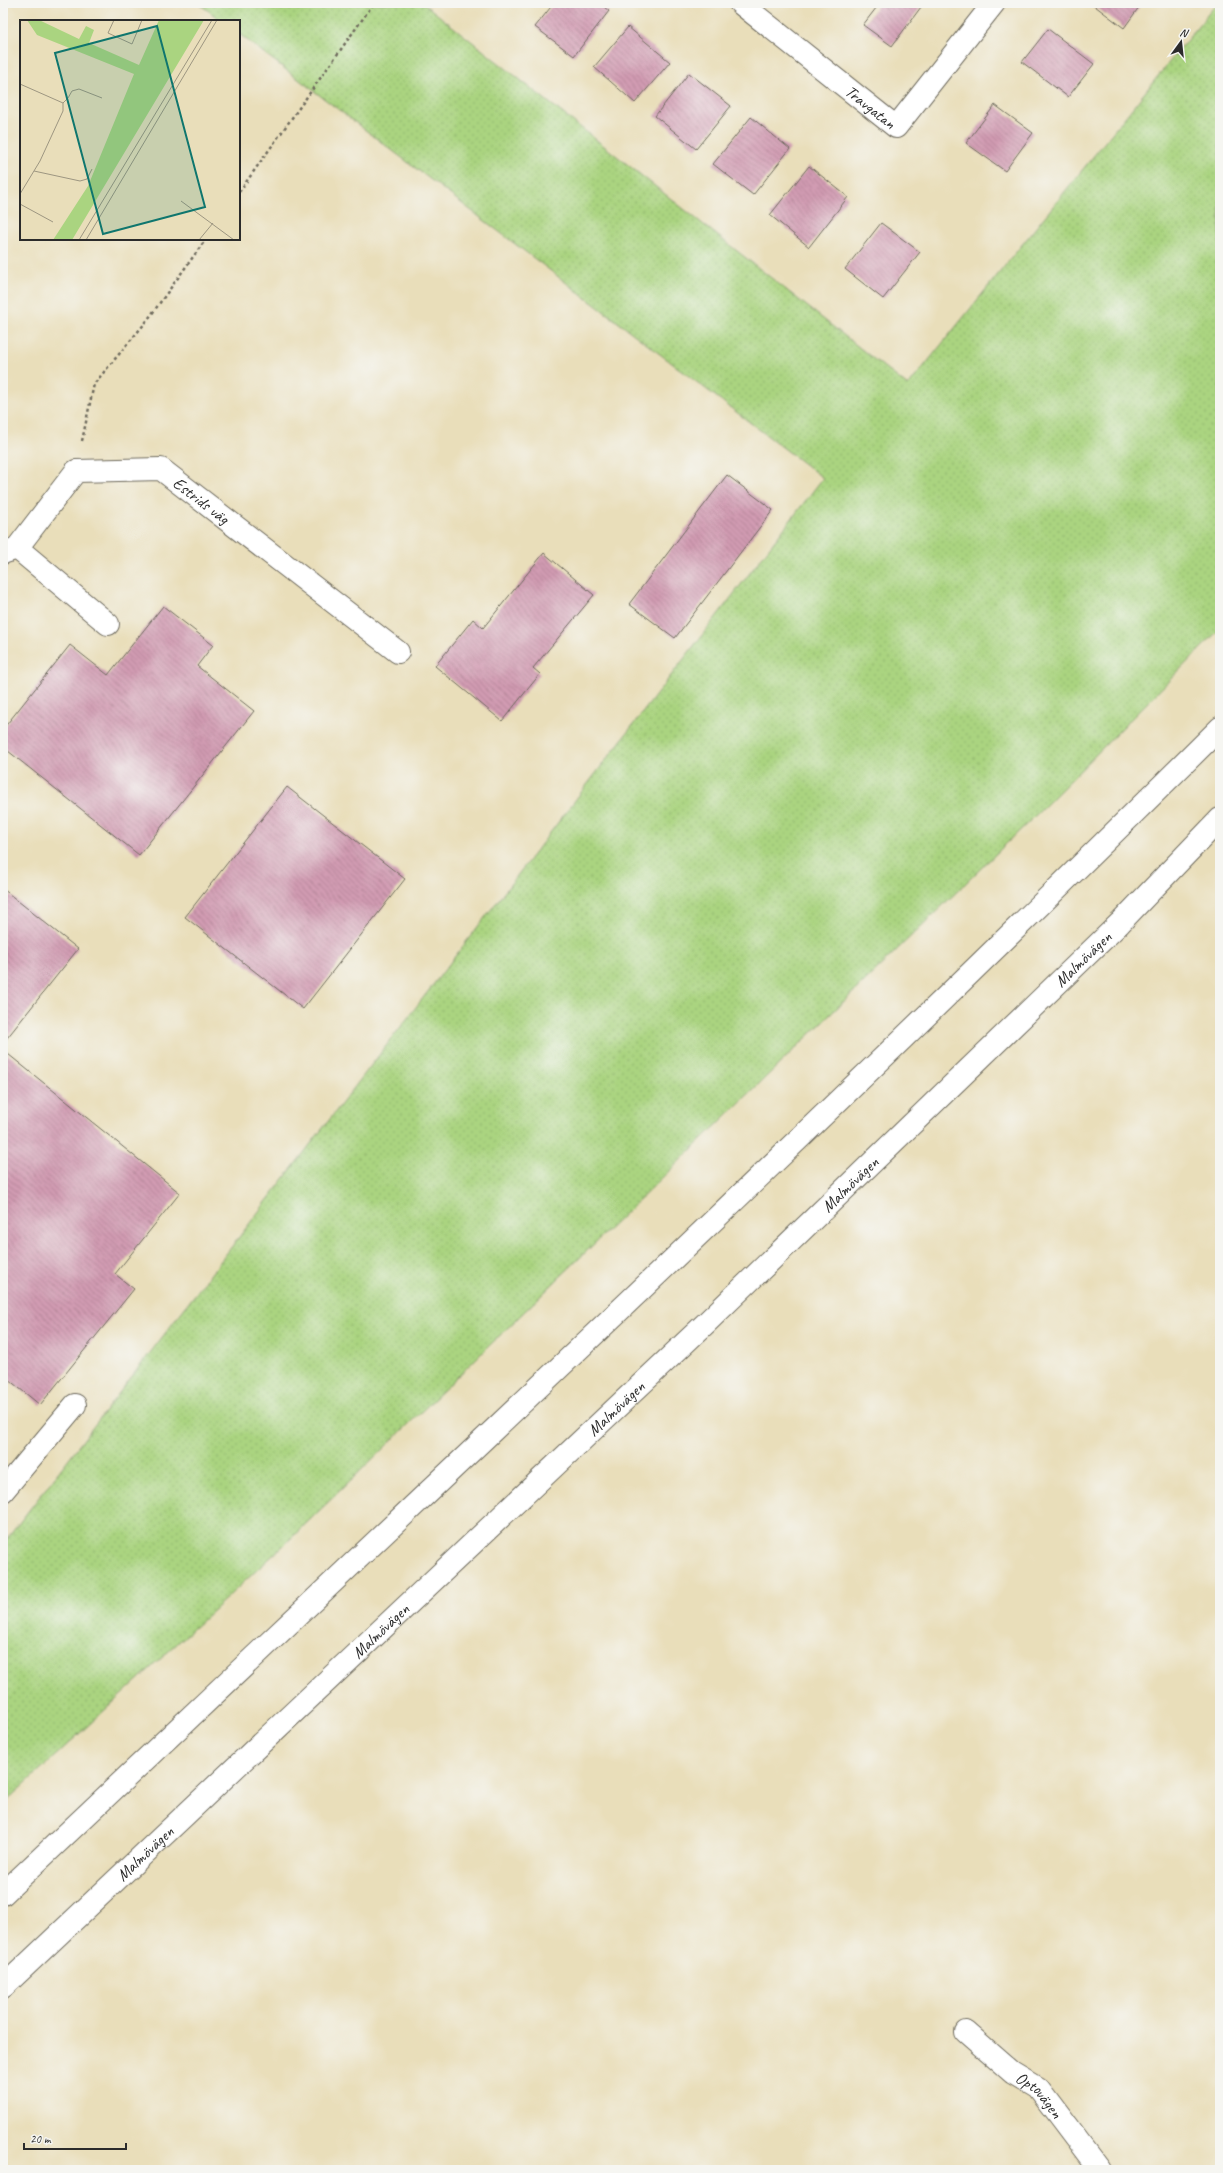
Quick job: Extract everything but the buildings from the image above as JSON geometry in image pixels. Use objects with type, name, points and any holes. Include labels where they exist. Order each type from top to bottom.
[{"type":"main road","name":"Travgatan","points":[[740,3],[896,128],[994,3]]},
{"type":"main road","name":"Estrids väg","points":[[76,471],[161,469],[398,652]]},
{"type":"main road","points":[[76,471],[10,551],[108,624]]},
{"type":"main road","points":[[3,1894],[660,1272],[1059,887],[1220,728]]},
{"type":"main road","name":"Malmövägen","points":[[3,1987],[717,1313],[1120,923],[1220,819]]},
{"type":"main road","points":[[3,1490],[74,1405]]},
{"type":"main road","name":"Optovägen","points":[[966,2032],[1013,2073],[1038,2088],[1100,2170]]},
{"type":"path","points":[[240,191],[374,3]]},
{"type":"path","points":[[76,471],[94,384],[146,322],[205,240]]},
{"type":"green space","points":[[198,3],[423,3],[908,386],[1217,3],[1220,3],[1220,629],[1041,810],[283,1546],[3,1804],[3,1544],[823,478],[240,35],[240,20],[221,20]]}]
